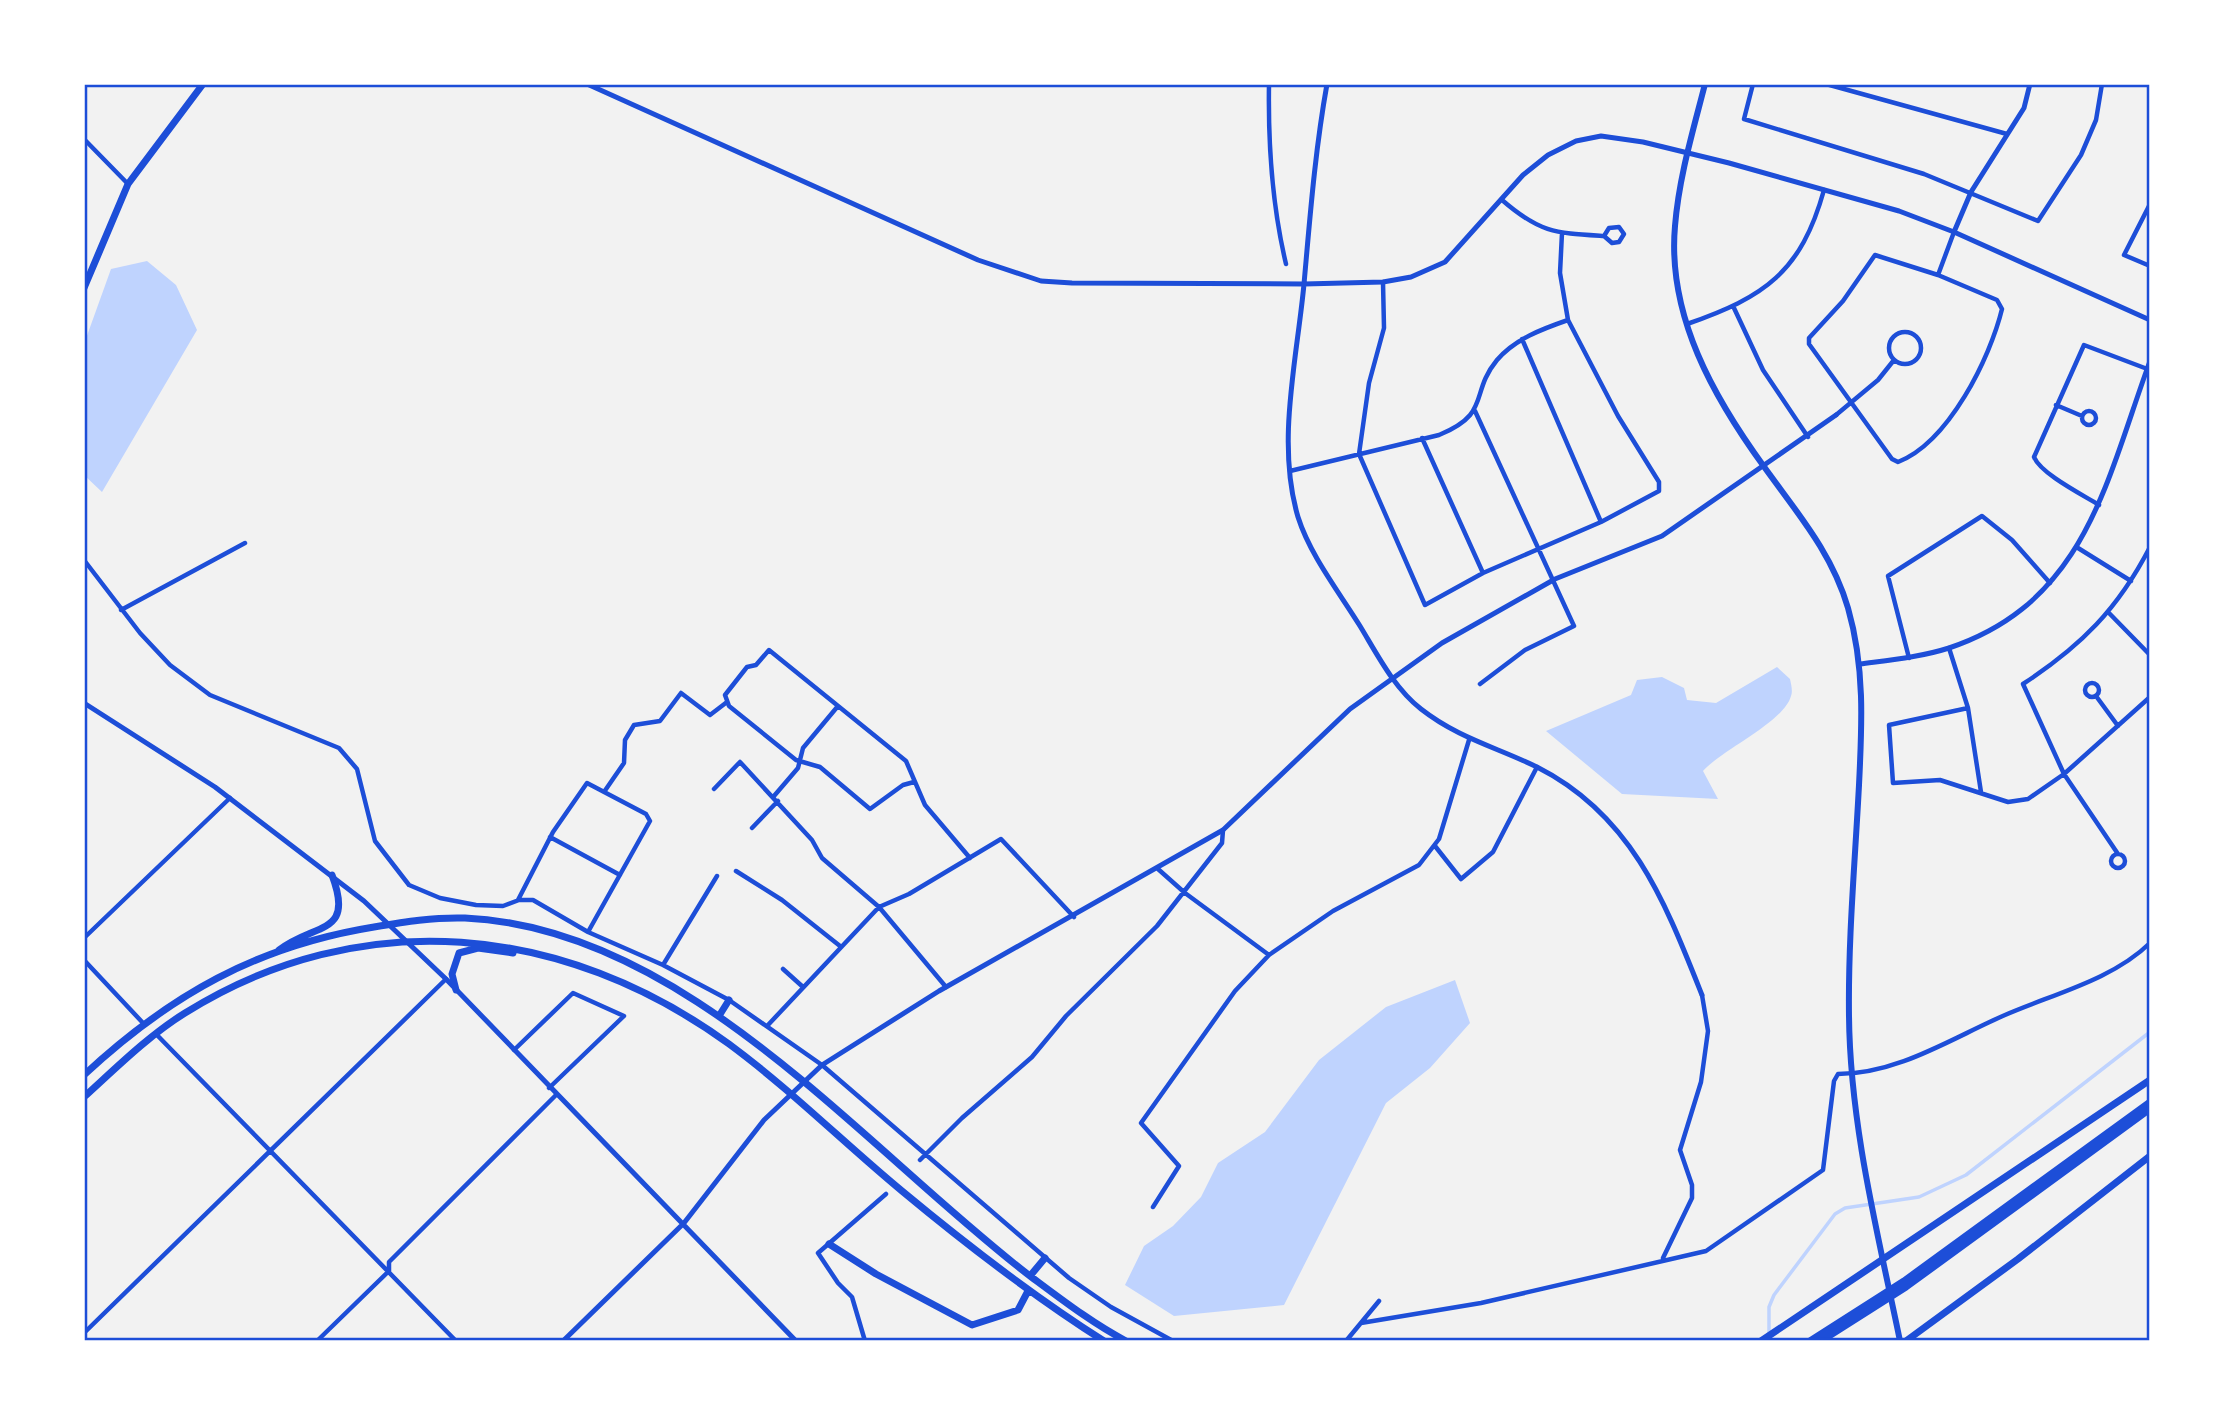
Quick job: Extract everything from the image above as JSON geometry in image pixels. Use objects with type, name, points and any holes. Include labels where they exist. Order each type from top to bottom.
[{"type":"main road","points":[[84,288],[128,184],[203,84]]},
{"type":"main road","points":[[1706,84],[1680,186],[1674,251],[1688,324],[1706,376],[1764,467],[1821,543],[1849,612],[1860,664],[1863,709],[1850,944],[1849,1019],[1853,1074],[1870,1199],[1900,1341]]},
{"type":"main road","points":[[276,953],[292,940],[327,928],[339,915],[341,899],[332,875]]},
{"type":"main road","points":[[84,1075],[143,1023],[225,972],[276,953],[341,934],[435,918],[467,918],[538,930],[621,960],[659,979],[719,1016],[793,1075],[1030,1276],[1073,1308],[1126,1341]]},
{"type":"main road","points":[[84,1097],[156,1034],[186,1012],[288,964],[363,945],[435,939],[481,942],[528,952],[621,981],[665,1003],[728,1044],[799,1101],[901,1190],[1028,1292],[1104,1341]]},
{"type":"main road","points":[[456,990],[453,964],[459,953],[466,950],[528,952]]},
{"type":"main road","points":[[719,1016],[729,1000]]},
{"type":"main road","points":[[1761,1341],[2150,1080]]},
{"type":"main road","points":[[1810,1341],[1905,1284],[2150,1102]]},
{"type":"main road","points":[[1821,1341],[2150,1109]]},
{"type":"main road","points":[[1906,1341],[2018,1259],[2150,1156]]},
{"type":"main road","points":[[829,1244],[876,1274],[972,1325],[1018,1310],[1028,1292]]},
{"type":"main road","points":[[1030,1276],[1045,1258]]},
{"type":"street","points":[[587,84],[966,255],[1041,281],[1304,284],[1383,282],[1410,277],[1445,262],[1523,175],[1548,155],[1576,141],[1601,136],[1687,153],[1899,211],[1954,232],[2150,320]]},
{"type":"street","points":[[1269,84],[1275,210],[1286,264]]},
{"type":"street","points":[[1327,84],[1312,180],[1290,421],[1290,471],[1299,519],[1311,544],[1393,679],[1418,707],[1469,740],[1537,768],[1573,790],[1602,813],[1628,841],[1672,921],[1702,995],[1708,1031],[1701,1082],[1680,1150],[1692,1185],[1692,1198],[1663,1258]]},
{"type":"street","points":[[1753,84],[1744,119],[1868,155],[1971,192],[2038,221],[2081,155],[2096,120],[2102,84]]},
{"type":"street","points":[[1826,84],[2007,134]]},
{"type":"street","points":[[1938,275],[1971,192],[2024,108],[2031,84]]},
{"type":"street","points":[[84,139],[128,184]]},
{"type":"street","points":[[1688,324],[1734,308],[1766,288],[1787,267],[1809,233],[1824,190]]},
{"type":"street","points":[[1502,200],[1539,228],[1562,233],[1604,236]]},
{"type":"street","points":[[2150,204],[2124,256],[2150,267]]},
{"type":"street","points":[[1383,282],[1384,328],[1369,383],[1359,454],[1425,605],[1483,572],[1601,522],[1660,491],[1659,482],[1618,416],[1568,320],[1560,273],[1562,233]]},
{"type":"street","points":[[1875,255],[1938,275],[2001,304],[1997,330],[1967,394],[1941,427],[1898,461],[1892,459],[1809,344],[1808,338],[1843,301],[1875,255]]},
{"type":"street","points":[[1734,308],[1752,350],[1784,404],[1808,437]]},
{"type":"street","points":[[1290,471],[1457,428],[1475,411],[1496,362],[1522,339],[1568,320]]},
{"type":"street","points":[[1907,332],[1916,336],[1922,349],[1919,358],[1904,365],[1894,360],[1889,347],[1892,338],[1907,332]]},
{"type":"street","points":[[1522,339],[1601,522]]},
{"type":"street","points":[[2100,506],[2035,460],[2056,405],[2084,345],[2148,370]]},
{"type":"street","points":[[563,1341],[684,1223],[764,1120],[822,1065],[946,987],[1223,830],[1350,709],[1474,623],[1555,579],[1662,536],[1808,437],[1853,403],[1894,360]]},
{"type":"street","points":[[1860,664],[1949,648],[2011,618],[2051,584],[2078,548],[2100,506],[2150,361]]},
{"type":"street","points":[[2056,405],[2082,416]]},
{"type":"street","points":[[1475,411],[1541,547],[1574,626],[1525,650],[1480,684]]},
{"type":"street","points":[[1422,438],[1483,572]]},
{"type":"street","points":[[1909,657],[1889,574],[1982,516],[2012,540],[2051,584]]},
{"type":"street","points":[[121,610],[246,543]]},
{"type":"street","points":[[2118,854],[2064,774],[2023,684],[2066,656],[2109,613],[2150,547]]},
{"type":"street","points":[[2078,548],[2131,581]]},
{"type":"street","points":[[84,560],[121,610],[170,665],[210,695],[339,748],[357,769],[375,841],[409,885],[440,898],[476,905],[503,906],[518,900],[533,900],[588,932],[663,965],[729,1000],[822,1065],[927,1153],[1045,1258],[1111,1307],[1173,1341]]},
{"type":"street","points":[[2109,613],[2150,655]]},
{"type":"street","points":[[1949,648],[1968,708],[1981,792]]},
{"type":"street","points":[[914,782],[904,785],[870,809],[820,767],[796,760],[727,702],[725,695],[747,667],[756,664],[769,650],[906,761],[925,806],[970,858]]},
{"type":"street","points":[[604,792],[624,763],[625,740],[634,725],[660,721],[681,693],[710,715],[727,702]]},
{"type":"street","points":[[2096,696],[2118,726]]},
{"type":"street","points":[[1968,708],[1889,725],[1893,783],[1940,780],[2008,802],[2020,801],[2038,794],[2064,774],[2150,697]]},
{"type":"street","points":[[84,703],[230,798],[332,875],[407,942],[684,1223],[796,1341]]},
{"type":"street","points":[[774,796],[802,761],[803,748],[838,706]]},
{"type":"street","points":[[1153,1207],[1179,1166],[1141,1123],[1235,992],[1269,955],[1333,911],[1419,865],[1434,846],[1447,820],[1469,740]]},
{"type":"street","points":[[714,789],[740,762],[812,840],[822,858],[879,907],[946,987]]},
{"type":"street","points":[[1434,846],[1461,878],[1493,852],[1537,768]]},
{"type":"street","points":[[518,900],[550,838],[587,783],[646,814],[650,821],[588,932]]},
{"type":"street","points":[[84,938],[230,798]]},
{"type":"street","points":[[752,828],[778,801]]},
{"type":"street","points":[[920,1160],[1032,1057],[1066,1016],[1149,934],[1185,893],[1222,843],[1223,830]]},
{"type":"street","points":[[550,838],[620,875]]},
{"type":"street","points":[[768,1025],[839,946],[879,907],[909,894],[1001,839],[1074,916]]},
{"type":"street","points":[[1158,869],[1185,893],[1269,955]]},
{"type":"street","points":[[736,871],[782,900],[839,946]]},
{"type":"street","points":[[663,965],[717,876]]},
{"type":"street","points":[[1361,1323],[1481,1303],[1663,1258],[1706,1251],[1822,1171],[1833,1081],[1838,1074],[1853,1074],[1922,1054],[2004,1015],[2104,974],[2133,958],[2150,943]]},
{"type":"street","points":[[84,960],[143,1023]]},
{"type":"street","points":[[783,969],[803,987]]},
{"type":"street","points":[[84,1333],[446,979]]},
{"type":"street","points":[[514,1050],[573,993],[624,1016],[549,1088]]},
{"type":"street","points":[[156,1034],[456,1341]]},
{"type":"street","points":[[317,1341],[389,1270],[389,1262],[556,1096]]},
{"type":"street","points":[[865,1341],[852,1297],[838,1283],[818,1253],[886,1194]]},
{"type":"street","points":[[1346,1341],[1379,1301]]},
{"type":"water","points":[[147,261],[176,285],[197,330],[102,492],[84,475],[84,344],[111,269]]},
{"type":"water","points":[[1777,667],[1790,679],[1792,694],[1786,706],[1777,716],[1703,771],[1718,799],[1622,794],[1546,731],[1631,695],[1637,680],[1662,677],[1684,688],[1687,700],[1716,703]]},
{"type":"water","points":[[1455,980],[1470,1023],[1430,1068],[1386,1103],[1284,1305],[1174,1316],[1125,1285],[1144,1246],[1173,1226],[1201,1197],[1218,1163],[1265,1132],[1319,1060],[1386,1007]]},
{"type":"waterway","points":[[1769,1341],[1769,1307],[1774,1295],[1835,1214],[1845,1208],[1919,1197],[1966,1175],[2150,1032]]}]
